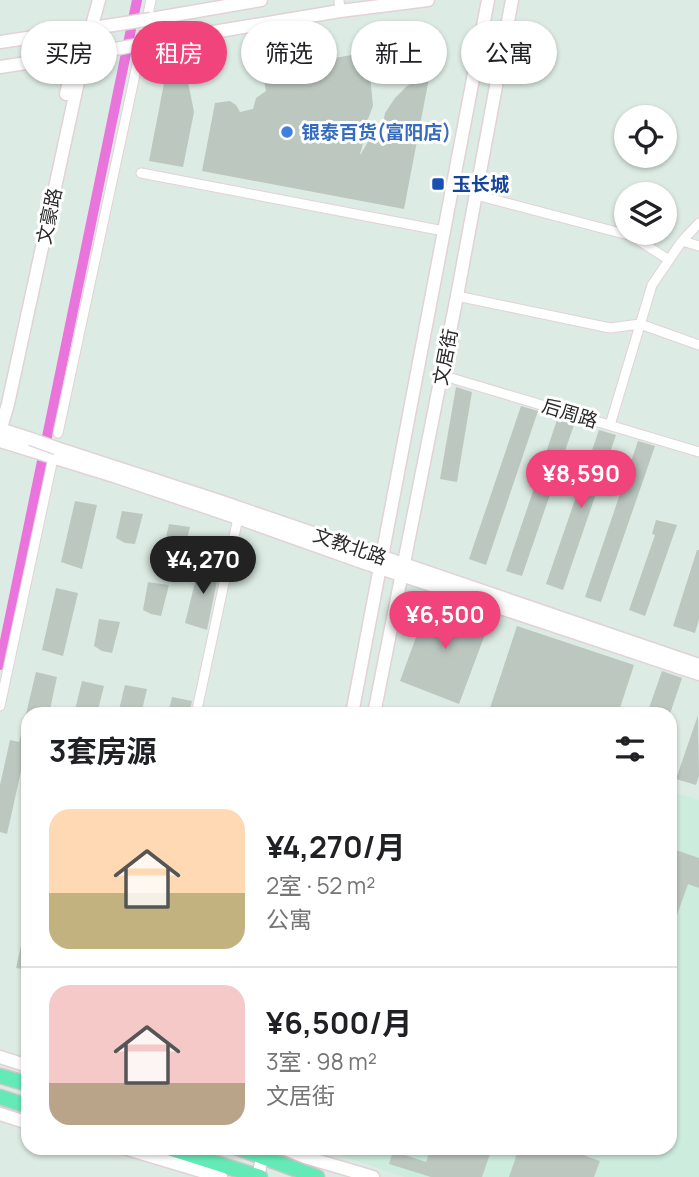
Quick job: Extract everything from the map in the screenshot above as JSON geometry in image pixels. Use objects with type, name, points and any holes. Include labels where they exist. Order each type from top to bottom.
[{"type":"main road","points":[[0,1076],[21,1082]]},
{"type":"main road","points":[[0,1097],[21,1104]]},
{"type":"main road","points":[[191,1155],[259,1177]]},
{"type":"main road","points":[[267,1155],[283,1172],[317,1177]]},
{"type":"street","name":"文豪路","points":[[88,21],[91,0]]},
{"type":"street","name":"文豪路","points":[[90,21],[99,0]]},
{"type":"street","points":[[58,433],[151,0]]},
{"type":"street","points":[[117,24],[261,0]]},
{"type":"street","points":[[117,49],[340,5],[428,0]]},
{"type":"street","name":"文居街","points":[[484,21],[488,0]]},
{"type":"street","name":"文居街","points":[[508,21],[512,0]]},
{"type":"street","points":[[0,42],[21,39]]},
{"type":"street","points":[[0,67],[21,64]]},
{"type":"street","name":"文豪路","points":[[0,405],[72,84]]},
{"type":"street","name":"文豪路","points":[[0,430],[8,404],[73,84]]},
{"type":"street","name":"文居街","points":[[353,707],[473,84]]},
{"type":"street","name":"文居街","points":[[375,707],[497,84]]},
{"type":"street","points":[[141,173],[444,231]]},
{"type":"street","points":[[476,195],[632,236],[669,260]]},
{"type":"street","points":[[610,425],[652,285],[682,240],[699,223]]},
{"type":"street","points":[[682,240],[699,246]]},
{"type":"street","points":[[457,296],[610,328],[640,324],[699,345]]},
{"type":"street","name":"后周路","points":[[442,375],[699,452]]},
{"type":"street","name":"文教北路","points":[[0,430],[54,456],[238,518],[699,665]]},
{"type":"street","name":"文教北路","points":[[0,441],[30,445]]},
{"type":"street","points":[[0,706],[54,456]]},
{"type":"street","name":"文教北路","points":[[54,456],[216,500],[381,563]]},
{"type":"street","points":[[198,707],[238,518]]},
{"type":"street","name":"文教北路","points":[[402,570],[699,674]]},
{"type":"street","points":[[0,1057],[21,1064]]},
{"type":"street","points":[[3,1113],[21,1120]]},
{"type":"street","points":[[147,1155],[220,1177]]},
{"type":"street","points":[[259,1177],[263,1155]]},
{"type":"street","points":[[305,1155],[373,1177]]},
{"type":"shaded area","points":[[677,793],[699,800],[699,1177],[405,1177],[339,1155],[677,1155]]},
{"type":"building","name":"银泰百货(富阳店)","points":[[351,55],[351,84],[371,84],[373,106],[363,124],[365,136],[360,154],[369,140],[380,142],[385,113],[395,98],[411,84],[428,84],[404,209],[202,171],[215,103],[230,101],[240,112],[253,109],[256,98],[266,91],[265,84],[337,84],[337,58]]},
{"type":"building","points":[[164,84],[188,84],[194,112],[183,167],[149,161]]},
{"type":"building","points":[[456,387],[472,392],[457,482],[440,479]]},
{"type":"building","points":[[521,406],[538,411],[486,565],[469,559]]},
{"type":"building","points":[[558,417],[575,422],[522,576],[506,571]]},
{"type":"building","points":[[599,430],[616,435],[563,590],[546,584]]},
{"type":"building","points":[[638,441],[655,446],[601,602],[585,597]]},
{"type":"building","points":[[75,501],[97,505],[82,569],[61,562]]},
{"type":"building","points":[[122,511],[143,514],[135,544],[116,538]]},
{"type":"building","points":[[656,520],[677,525],[645,616],[629,610],[655,535],[652,534]]},
{"type":"building","points":[[169,524],[190,527],[182,558],[163,551]]},
{"type":"building","points":[[697,550],[699,619],[695,633],[673,626]]},
{"type":"building","points":[[200,562],[220,566],[207,630],[185,623]]},
{"type":"building","points":[[148,582],[169,585],[161,616],[143,610]]},
{"type":"building","points":[[56,588],[78,593],[63,656],[42,650]]},
{"type":"building","points":[[430,599],[490,621],[459,704],[400,681]]},
{"type":"building","points":[[99,619],[120,622],[112,653],[94,646]]},
{"type":"building","points":[[517,626],[634,665],[620,707],[490,707]]},
{"type":"building","points":[[662,671],[682,678],[672,707],[649,707]]},
{"type":"building","points":[[36,672],[57,677],[51,707],[28,707]]},
{"type":"building","points":[[82,681],[104,686],[99,707],[76,707]]},
{"type":"building","points":[[125,685],[147,689],[143,707],[120,707]]},
{"type":"building","points":[[172,697],[192,701],[191,707],[170,707]]},
{"type":"building","points":[[698,715],[699,776],[696,785],[677,779]]},
{"type":"building","points":[[21,734],[21,771],[7,834],[0,832],[0,785],[10,740],[19,742]]},
{"type":"building","points":[[677,850],[699,858],[699,888],[688,884],[677,915]]},
{"type":"building","points":[[21,946],[21,969],[16,968]]},
{"type":"building","points":[[392,1155],[405,1155],[426,1162],[428,1155],[490,1155],[482,1177],[431,1177],[389,1164]]},
{"type":"building","points":[[517,1155],[583,1155],[600,1161],[594,1177],[509,1177]]},
{"type":"waterway","points":[[0,665],[137,0]]},
{"type":"place","name":"银泰百货(富阳店)","points":[[287,132]]},
{"type":"place","name":"玉长城","points":[[438,184]]}]
